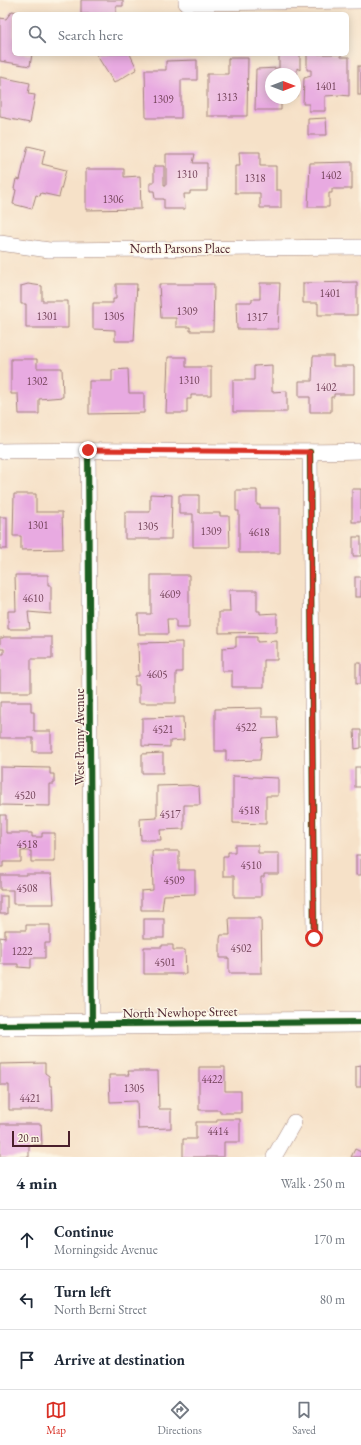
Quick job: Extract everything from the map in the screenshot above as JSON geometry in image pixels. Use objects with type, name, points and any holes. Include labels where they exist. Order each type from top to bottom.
[{"type":"street","points":[[186,1],[361,1]]},
{"type":"street","name":"North Parsons Place","points":[[0,243],[49,250],[361,247]]},
{"type":"street","name":"West Penny Avenue","points":[[88,450],[92,1024]]},
{"type":"street","points":[[0,451],[361,451]]},
{"type":"street","points":[[310,452],[314,938]]},
{"type":"street","name":"North Newhope Street","points":[[0,1025],[361,1022]]},
{"type":"street","points":[[274,1157],[294,1122]]},
{"type":"building","points":[[81,0],[123,0],[123,6],[116,6],[116,12],[81,12]]},
{"type":"building","points":[[12,11],[18,12],[12,12],[12,56],[32,56],[30,66],[0,61],[0,18],[6,19]]},
{"type":"building","points":[[97,56],[131,56],[137,69],[114,83]]},
{"type":"building","points":[[279,56],[300,56],[300,68],[279,68]]},
{"type":"building","points":[[307,56],[349,57],[349,96],[325,96],[325,111],[309,111],[309,104],[303,104],[304,78],[311,76],[311,70],[307,70]]},
{"type":"building","points":[[228,58],[248,58],[247,116],[207,116],[207,74],[228,74]]},
{"type":"building","points":[[197,60],[197,80],[181,80],[181,118],[146,118],[145,70],[166,70],[166,61]]},
{"type":"building","points":[[358,66],[361,66],[361,95],[358,95]]},
{"type":"building","points":[[256,69],[265,69],[265,104],[281,104],[281,110],[255,110]]},
{"type":"building","points":[[0,77],[30,83],[28,94],[35,95],[30,123],[0,117]]},
{"type":"building","points":[[326,118],[327,135],[308,135],[308,119]]},
{"type":"building","points":[[28,146],[45,150],[42,164],[66,170],[59,197],[41,193],[40,196],[36,195],[32,209],[13,204],[16,190],[14,189],[16,179],[20,180]]},
{"type":"building","points":[[239,152],[260,152],[260,166],[276,166],[276,190],[281,190],[281,208],[260,208],[260,193],[235,193],[235,166],[240,166]]},
{"type":"building","points":[[166,154],[195,154],[193,163],[207,163],[207,191],[190,191],[190,194],[184,194],[185,209],[164,209],[164,199],[155,199],[154,191],[150,191],[150,183],[154,183],[154,166],[164,166],[164,185],[166,185]]},
{"type":"building","points":[[352,162],[352,189],[332,189],[332,193],[329,193],[329,207],[308,207],[310,163]]},
{"type":"building","points":[[86,169],[124,169],[124,177],[140,176],[141,209],[86,210]]},
{"type":"building","points":[[357,282],[357,315],[318,315],[318,303],[303,303],[303,283]]},
{"type":"building","points":[[260,283],[280,283],[278,329],[237,329],[236,302],[252,302],[252,299],[260,299]]},
{"type":"building","points":[[28,284],[42,286],[42,301],[68,301],[68,328],[26,328],[26,304],[21,304],[21,286]]},
{"type":"building","points":[[116,284],[137,284],[134,341],[115,341],[115,330],[93,329],[93,303],[113,303],[113,299],[116,299]]},
{"type":"building","points":[[159,284],[214,284],[213,331],[190,331],[190,327],[176,327],[176,318],[161,318]]},
{"type":"building","points":[[313,356],[333,356],[333,366],[354,366],[354,394],[334,394],[334,397],[331,397],[331,412],[310,412],[310,397],[299,397],[299,381],[312,381]]},
{"type":"building","points":[[168,357],[186,357],[186,367],[211,367],[211,395],[191,395],[191,399],[187,399],[187,413],[166,413]]},
{"type":"building","points":[[11,359],[37,359],[37,368],[62,368],[63,397],[39,399],[39,414],[19,414],[18,394],[11,394]]},
{"type":"building","points":[[272,365],[272,392],[287,391],[287,412],[233,412],[233,380],[254,380],[254,366]]},
{"type":"building","points":[[128,369],[129,393],[144,393],[144,413],[89,414],[89,381],[112,381],[112,370]]},
{"type":"building","points":[[352,489],[361,489],[361,522],[352,522]]},
{"type":"building","points":[[236,490],[257,490],[257,505],[260,505],[260,508],[280,508],[280,553],[239,553],[239,511],[236,511]]},
{"type":"building","points":[[14,494],[36,494],[36,512],[62,512],[63,549],[21,550],[21,536],[13,536]]},
{"type":"building","points":[[150,494],[172,495],[171,539],[125,539],[125,512],[150,512]]},
{"type":"building","points":[[179,495],[199,495],[199,513],[220,513],[220,516],[229,516],[230,547],[193,547],[193,514],[179,514]]},
{"type":"building","points":[[0,517],[7,517],[7,549],[0,549]]},
{"type":"building","points":[[353,537],[361,537],[361,556],[353,556]]},
{"type":"building","points":[[15,575],[48,575],[48,585],[51,585],[51,614],[28,612],[30,629],[8,629],[8,611],[16,611]]},
{"type":"building","points":[[151,575],[189,575],[189,628],[176,628],[176,619],[167,619],[168,634],[139,634],[138,614],[151,614]]},
{"type":"building","points":[[355,577],[361,577],[361,597],[355,597]]},
{"type":"building","points":[[229,590],[257,590],[257,611],[260,611],[260,614],[277,613],[277,632],[219,633],[219,612],[230,612]]},
{"type":"building","points":[[52,637],[52,659],[31,659],[31,692],[0,692],[0,654],[4,654],[4,649],[0,649],[0,638]]},
{"type":"building","points":[[236,637],[257,637],[257,642],[277,641],[277,660],[264,660],[264,687],[232,687],[232,671],[222,671],[222,648],[236,647]]},
{"type":"building","points":[[182,642],[182,672],[176,672],[176,703],[139,703],[139,685],[135,685],[135,676],[139,676],[138,643]]},
{"type":"building","points":[[356,663],[361,663],[361,684],[356,684]]},
{"type":"building","points":[[0,702],[31,702],[31,712],[34,712],[34,731],[51,731],[51,752],[33,752],[33,738],[0,738]]},
{"type":"building","points":[[262,708],[262,717],[277,717],[278,737],[262,738],[260,760],[226,761],[226,751],[215,751],[215,709]]},
{"type":"building","points":[[183,717],[184,740],[170,741],[170,747],[142,746],[142,718]]},
{"type":"building","points":[[354,730],[361,730],[361,748],[355,749]]},
{"type":"building","points":[[163,753],[163,773],[142,773],[142,754]]},
{"type":"building","points":[[0,767],[50,768],[50,774],[54,774],[54,784],[50,784],[50,806],[0,805]]},
{"type":"building","points":[[355,767],[361,767],[361,787],[355,787]]},
{"type":"building","points":[[233,776],[278,778],[278,796],[266,796],[266,824],[233,823]]},
{"type":"building","points":[[190,785],[199,787],[200,805],[184,805],[184,829],[160,830],[161,840],[141,840],[140,819],[157,818],[157,786]]},
{"type":"building","points":[[0,815],[6,815],[6,833],[32,833],[32,837],[42,837],[42,833],[55,833],[55,862],[31,862],[31,851],[21,851],[21,862],[3,862],[3,867],[0,867]]},
{"type":"building","points":[[235,845],[258,845],[258,853],[279,853],[279,874],[264,874],[264,877],[261,877],[261,897],[234,897],[234,876],[223,876],[223,856],[228,856],[228,852],[235,852]]},
{"type":"building","points":[[152,851],[179,851],[179,870],[195,870],[195,894],[164,895],[162,910],[141,910],[141,891],[153,890]]},
{"type":"building","points":[[356,855],[361,855],[361,875],[356,875]]},
{"type":"building","points":[[52,874],[54,904],[13,904],[13,890],[0,890],[0,875]]},
{"type":"building","points":[[0,896],[7,896],[7,914],[0,914]]},
{"type":"building","points":[[229,918],[261,918],[262,973],[229,973],[229,958],[220,958],[221,935],[230,935]]},
{"type":"building","points":[[144,919],[164,919],[164,938],[144,938]]},
{"type":"building","points":[[26,925],[50,925],[50,943],[45,943],[45,958],[31,958],[31,968],[18,967],[18,964],[0,964],[0,937],[5,938],[5,930],[26,930]]},
{"type":"building","points":[[162,945],[173,945],[173,950],[185,950],[186,974],[144,974],[144,947],[162,947]]},
{"type":"building","points":[[45,1063],[45,1073],[49,1076],[50,1086],[52,1086],[53,1110],[9,1110],[9,1085],[0,1085],[0,1064]]},
{"type":"building","points":[[361,1065],[361,1087],[356,1087],[356,1066]]},
{"type":"building","points":[[199,1067],[225,1067],[225,1091],[241,1091],[241,1113],[220,1113],[220,1110],[199,1110]]},
{"type":"building","points":[[128,1071],[158,1071],[159,1109],[171,1109],[171,1128],[138,1129],[137,1101],[110,1102],[109,1075],[129,1075]]},
{"type":"building","points":[[217,1119],[240,1119],[240,1142],[224,1142],[224,1157],[183,1157],[183,1139],[196,1139],[196,1122],[217,1122]]},
{"type":"building","points":[[0,1124],[41,1124],[42,1145],[29,1145],[29,1157],[0,1157]]},
{"type":"building","points":[[355,1149],[361,1152],[361,1157],[351,1157]]},
{"type":"cycle path","points":[[88,450],[92,1024]]},
{"type":"cycle path","points":[[310,452],[314,938]]},
{"type":"cycle path","points":[[0,1025],[361,1022]]},
{"type":"route","points":[[88,450],[310,452],[314,938]]}]
